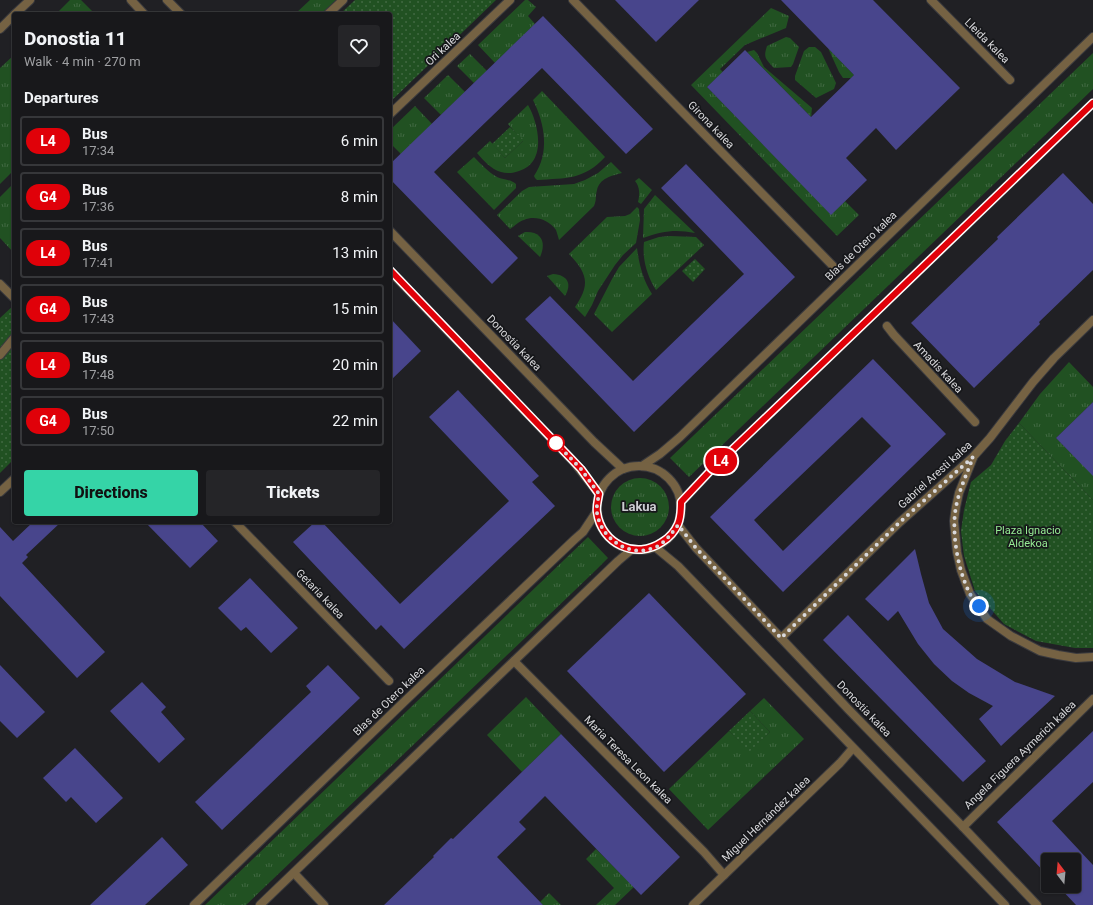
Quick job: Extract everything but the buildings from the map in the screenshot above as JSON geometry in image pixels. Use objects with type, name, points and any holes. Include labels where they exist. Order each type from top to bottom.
[{"type":"street","points":[[18,12],[30,0]]},
{"type":"street","points":[[131,0],[142,12]]},
{"type":"street","points":[[167,0],[179,12]]},
{"type":"street","points":[[330,12],[343,0]]},
{"type":"street","name":"Ori kalea","points":[[392,112],[510,0]]},
{"type":"street","name":"Girona kalea","points":[[573,0],[833,266]]},
{"type":"street","name":"Lleida kalea","points":[[931,0],[1010,80]]},
{"type":"street","points":[[0,29],[12,18]]},
{"type":"street","name":"Blas de Otero kalea","points":[[642,466],[660,454],[680,437],[1093,37]]},
{"type":"street","points":[[681,502],[712,469],[1093,103]]},
{"type":"street","name":"Donostia kalea","points":[[392,233],[622,470]]},
{"type":"street","points":[[392,272],[573,461],[599,494]]},
{"type":"street","points":[[0,284],[12,296]]},
{"type":"street","name":"Gabriel Aresti kalea","points":[[781,638],[900,522],[973,457],[1054,358],[1093,320]]},
{"type":"street","name":"Amadis kalea","points":[[887,326],[975,422]]},
{"type":"street","points":[[0,355],[12,340]]},
{"type":"street","points":[[973,457],[959,493],[954,521],[957,552],[961,570],[970,594],[987,619],[1011,636],[1040,650],[1058,655],[1076,658],[1093,657]]},
{"type":"street","points":[[642,466],[653,468],[672,482],[678,491],[681,502],[680,514],[678,525],[668,538],[655,547],[644,550],[632,550],[618,545],[608,536],[600,525],[597,511],[599,494],[613,475],[622,470],[642,466]]},
{"type":"street","points":[[0,492],[12,481]]},
{"type":"street","name":"Blas de Otero kalea","points":[[194,905],[575,539],[597,511]]},
{"type":"street","name":"Getaria kalea","points":[[237,524],[389,681]]},
{"type":"street","name":"Donostia kalea","points":[[678,525],[696,548],[781,638],[963,826],[1037,905]]},
{"type":"street","points":[[655,547],[678,566],[1005,905]]},
{"type":"street","points":[[260,905],[618,561],[632,550]]},
{"type":"street","name":"Maria Teresa Leon kalea","points":[[514,661],[698,846],[724,875]]},
{"type":"street","name":"Angela Figuera Aymerich kalea","points":[[963,826],[1093,699]]},
{"type":"street","name":"Miguel Hernández kalea","points":[[693,905],[840,763],[853,748]]},
{"type":"street","points":[[294,873],[324,905]]},
{"type":"green space","points":[[70,0],[81,0],[93,12],[58,12]]},
{"type":"green space","points":[[310,0],[336,0],[323,12],[297,12]]},
{"type":"green space","points":[[355,0],[496,0],[392,100],[392,12],[342,12]]},
{"type":"green space","points":[[525,0],[528,0],[536,7],[528,16],[535,24],[495,63],[478,45]]},
{"type":"green space","points":[[771,8],[789,16],[786,28],[745,45],[720,69],[723,72],[707,87],[831,214],[845,201],[859,215],[837,236],[691,85]]},
{"type":"green space","points":[[786,37],[790,38],[799,47],[793,64],[791,67],[774,68],[765,56],[767,46]]},
{"type":"green space","points":[[809,47],[815,47],[821,52],[836,83],[834,89],[816,98],[795,80],[804,51]]},
{"type":"green space","points":[[828,48],[854,75],[851,78],[843,78]]},
{"type":"green space","points":[[754,50],[764,67],[812,108],[811,117],[747,52]]},
{"type":"green space","points":[[1093,53],[1093,89],[689,477],[670,458]]},
{"type":"green space","points":[[470,54],[487,71],[474,83],[457,66]]},
{"type":"green space","points":[[12,57],[12,172],[0,184],[0,68]]},
{"type":"green space","points":[[448,75],[465,92],[441,115],[424,98]]},
{"type":"green space","points":[[542,91],[605,157],[590,170],[582,174],[566,178],[537,180],[535,178],[534,176],[542,158],[544,138],[543,129],[533,100]]},
{"type":"green space","points":[[528,105],[535,122],[537,132],[537,152],[534,160],[528,167],[517,172],[506,173],[497,171],[477,153],[490,141],[505,158],[523,141],[508,124]]},
{"type":"green space","points":[[415,106],[432,124],[401,154],[392,147],[392,128]]},
{"type":"green space","points":[[510,127],[524,140],[505,158],[492,144]]},
{"type":"green space","points":[[474,157],[494,175],[516,184],[516,188],[494,210],[457,172]]},
{"type":"green space","points":[[611,162],[622,173],[603,180],[598,186],[594,206],[559,240],[553,226],[542,219],[533,218],[520,221],[510,229],[497,215],[522,191],[529,187],[574,184],[598,173]]},
{"type":"green space","points":[[639,178],[652,190],[641,204],[638,202],[639,191],[635,181]]},
{"type":"green space","points":[[12,185],[12,251],[0,238],[0,197]]},
{"type":"green space","points":[[655,195],[695,233],[669,231],[643,238],[644,209]]},
{"type":"green space","points":[[637,207],[639,209],[640,220],[636,243],[615,265],[598,291],[585,317],[575,307],[583,292],[585,279],[580,267],[569,254],[607,217],[625,216],[630,214]]},
{"type":"green space","points":[[525,232],[536,234],[542,239],[543,247],[540,257],[518,236]]},
{"type":"green space","points":[[659,237],[696,237],[704,245],[656,290],[646,267],[644,242]]},
{"type":"green space","points":[[637,248],[642,272],[652,294],[612,332],[594,314],[619,267]]},
{"type":"green space","points":[[695,259],[705,269],[693,282],[682,271]]},
{"type":"green space","points":[[553,274],[562,276],[567,281],[568,288],[565,296],[547,276]]},
{"type":"green space","points":[[12,307],[12,461],[0,473],[0,318]]},
{"type":"green space","points":[[1069,362],[1093,387],[1093,402],[1056,438],[1093,475],[1093,500],[1019,423],[1040,394]]},
{"type":"green space","name":"Plaza Ignacio Aldekoa","points":[[1019,423],[1093,500],[1093,648],[1075,648],[1036,641],[1004,624],[975,591],[964,556],[961,531],[964,510],[971,482],[991,465],[1005,441]]},
{"type":"green space","points":[[634,478],[646,478],[661,486],[669,501],[669,513],[661,528],[646,536],[634,536],[619,528],[611,513],[611,501],[619,486]]},
{"type":"green space","points":[[588,537],[608,558],[596,570],[246,905],[205,905]]},
{"type":"green space","points":[[526,697],[561,734],[522,772],[487,735]]},
{"type":"green space","points":[[764,698],[804,739],[708,830],[669,789],[729,731],[749,751],[770,732],[750,711]]},
{"type":"green space","points":[[750,711],[770,732],[749,752],[729,731]]},
{"type":"green space","points":[[596,849],[634,887],[615,905],[596,905],[614,888],[586,859]]},
{"type":"green space","points":[[549,893],[561,905],[543,905],[540,902]]},
{"type":"bus line","name":"L4","points":[[392,272],[581,469],[599,494],[597,511],[600,525],[608,536],[618,545],[632,550],[644,550],[655,547],[668,538],[678,525],[681,502],[712,469],[1093,103]]},
{"type":"district","name":"Lakua","points":[[639,506]]},
{"type":"route","points":[[556,443],[581,469],[599,494],[597,511],[600,525],[608,536],[618,545],[632,550],[644,550],[655,547],[668,538],[678,525],[696,548],[781,638],[900,522],[973,457],[959,493],[954,521],[957,552],[961,570],[970,594],[979,606]]}]
